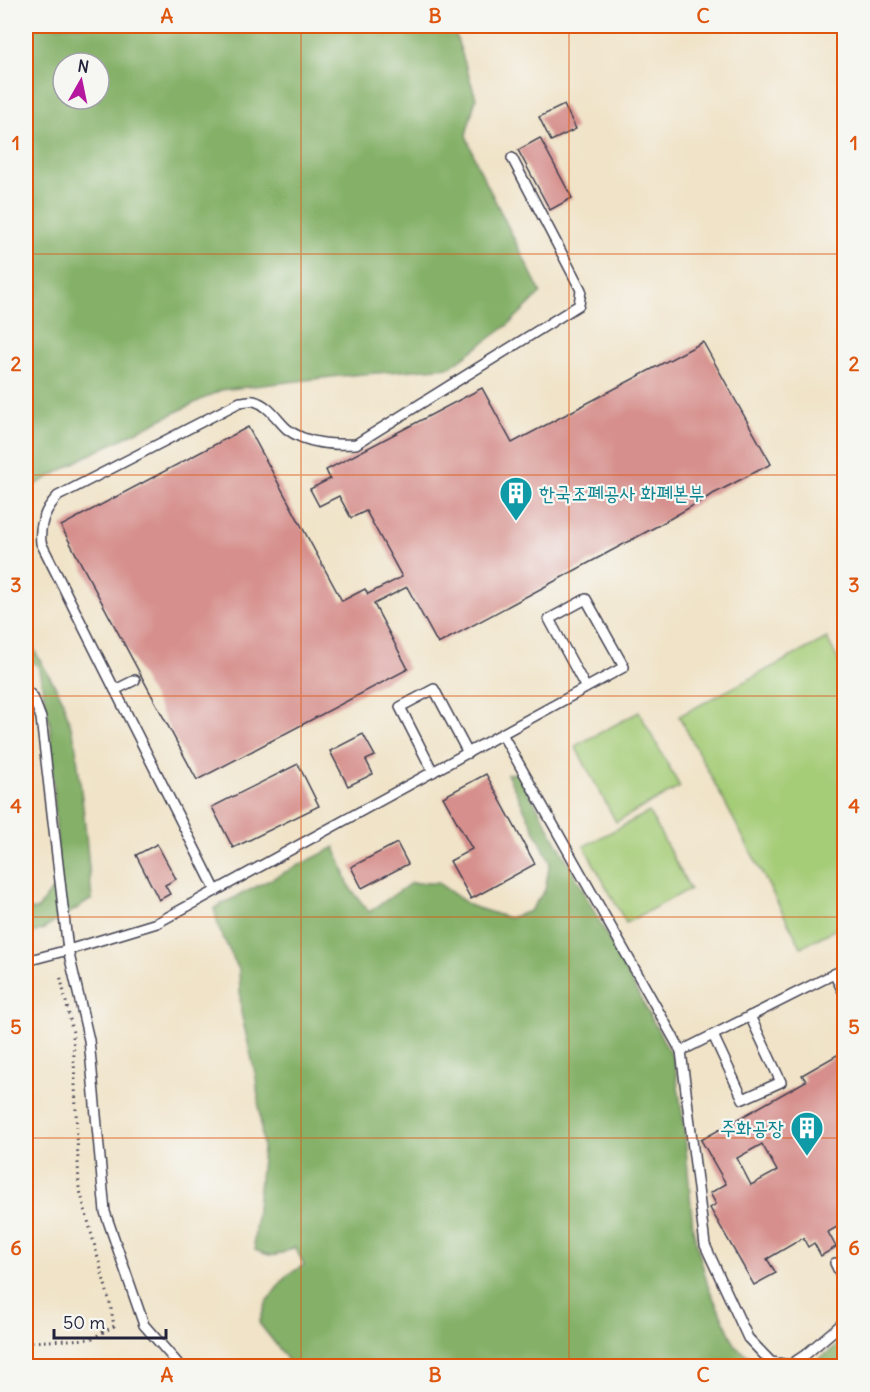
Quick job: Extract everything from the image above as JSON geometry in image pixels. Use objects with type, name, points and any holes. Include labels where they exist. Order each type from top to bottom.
[{"type":"lane","points":[[216,891],[41,543],[40,534],[48,505],[58,496],[240,402],[255,401],[270,410],[288,429],[305,438],[333,445],[356,444],[579,305],[581,290],[512,158]]},
{"type":"lane","points":[[26,961],[158,923],[624,667],[586,599],[549,619],[585,688]]},
{"type":"lane","points":[[115,690],[135,680]]},
{"type":"lane","points":[[433,772],[400,707],[435,689],[468,753]]},
{"type":"lane","points":[[26,690],[33,697],[41,718],[68,950],[89,1040],[105,1212],[144,1325],[180,1366]]},
{"type":"lane","points":[[502,734],[681,1051],[705,1245],[748,1338],[771,1362],[790,1365],[844,1322]]},
{"type":"lane","points":[[681,1051],[844,969]]},
{"type":"lane","points":[[834,974],[844,993]]},
{"type":"lane","points":[[713,1035],[743,1099],[781,1082],[750,1016]]},
{"type":"lane","points":[[835,1263],[844,1281]]},
{"type":"path","points":[[26,1342],[91,1339],[114,1326],[79,1187],[73,1033],[60,976]]},
{"type":"green space","points":[[26,26],[453,26],[476,98],[466,135],[478,166],[541,293],[508,325],[450,367],[340,376],[221,390],[87,456],[26,490]]},
{"type":"green space","points":[[26,636],[62,698],[75,740],[92,899],[42,930],[26,935],[26,911],[38,909],[59,880],[50,724],[38,666],[26,658]]},
{"type":"green space","points":[[827,638],[844,672],[844,925],[801,947],[679,716]]},
{"type":"green space","points":[[639,712],[680,787],[616,822],[575,746]]},
{"type":"green space","points":[[516,773],[573,871],[674,1060],[684,1125],[693,1229],[708,1286],[736,1347],[764,1366],[291,1366],[259,1323],[267,1301],[286,1276],[304,1265],[295,1247],[275,1255],[267,1255],[255,1250],[263,1148],[256,1077],[241,1013],[239,970],[219,929],[214,908],[335,847],[350,888],[369,912],[411,883],[438,883],[471,906],[509,918],[530,911],[545,890],[550,862],[507,774]]},
{"type":"green space","points":[[649,812],[690,889],[626,923],[584,846]]},
{"type":"green space","points":[[844,1341],[844,1366],[809,1366]]},
{"type":"building","points":[[564,105],[576,129],[551,141],[539,117]]},
{"type":"building","points":[[540,138],[572,198],[550,210],[518,150]]},
{"type":"building","points":[[703,342],[771,464],[438,644],[407,587],[374,604],[408,669],[197,780],[61,526],[248,427],[342,601],[365,589],[368,594],[402,577],[366,511],[351,518],[339,496],[319,506],[310,489],[330,479],[326,470],[482,388],[512,443]]},
{"type":"building","points":[[363,734],[375,756],[366,760],[373,774],[348,786],[330,751]]},
{"type":"building","points":[[298,764],[319,806],[233,848],[212,807]]},
{"type":"building","points":[[486,774],[535,864],[471,899],[450,861],[472,849],[443,797]]},
{"type":"building","points":[[397,843],[408,864],[362,888],[351,867]]},
{"type":"building","points":[[157,844],[176,879],[165,885],[170,894],[159,900],[136,855]]},
{"type":"building","name":"주화공장","points":[[844,1051],[844,1223],[828,1232],[836,1247],[821,1256],[814,1243],[808,1247],[803,1238],[767,1259],[776,1273],[754,1285],[710,1208],[716,1204],[710,1193],[726,1184],[701,1140],[806,1081],[802,1075]],"holes":[[[762,1144],[777,1171],[751,1185],[737,1158]]]},
{"type":"place","name":"한국조폐공사 화폐본부","points":[[516,522]]},
{"type":"place","name":"주화공장","points":[[807,1157]]}]
